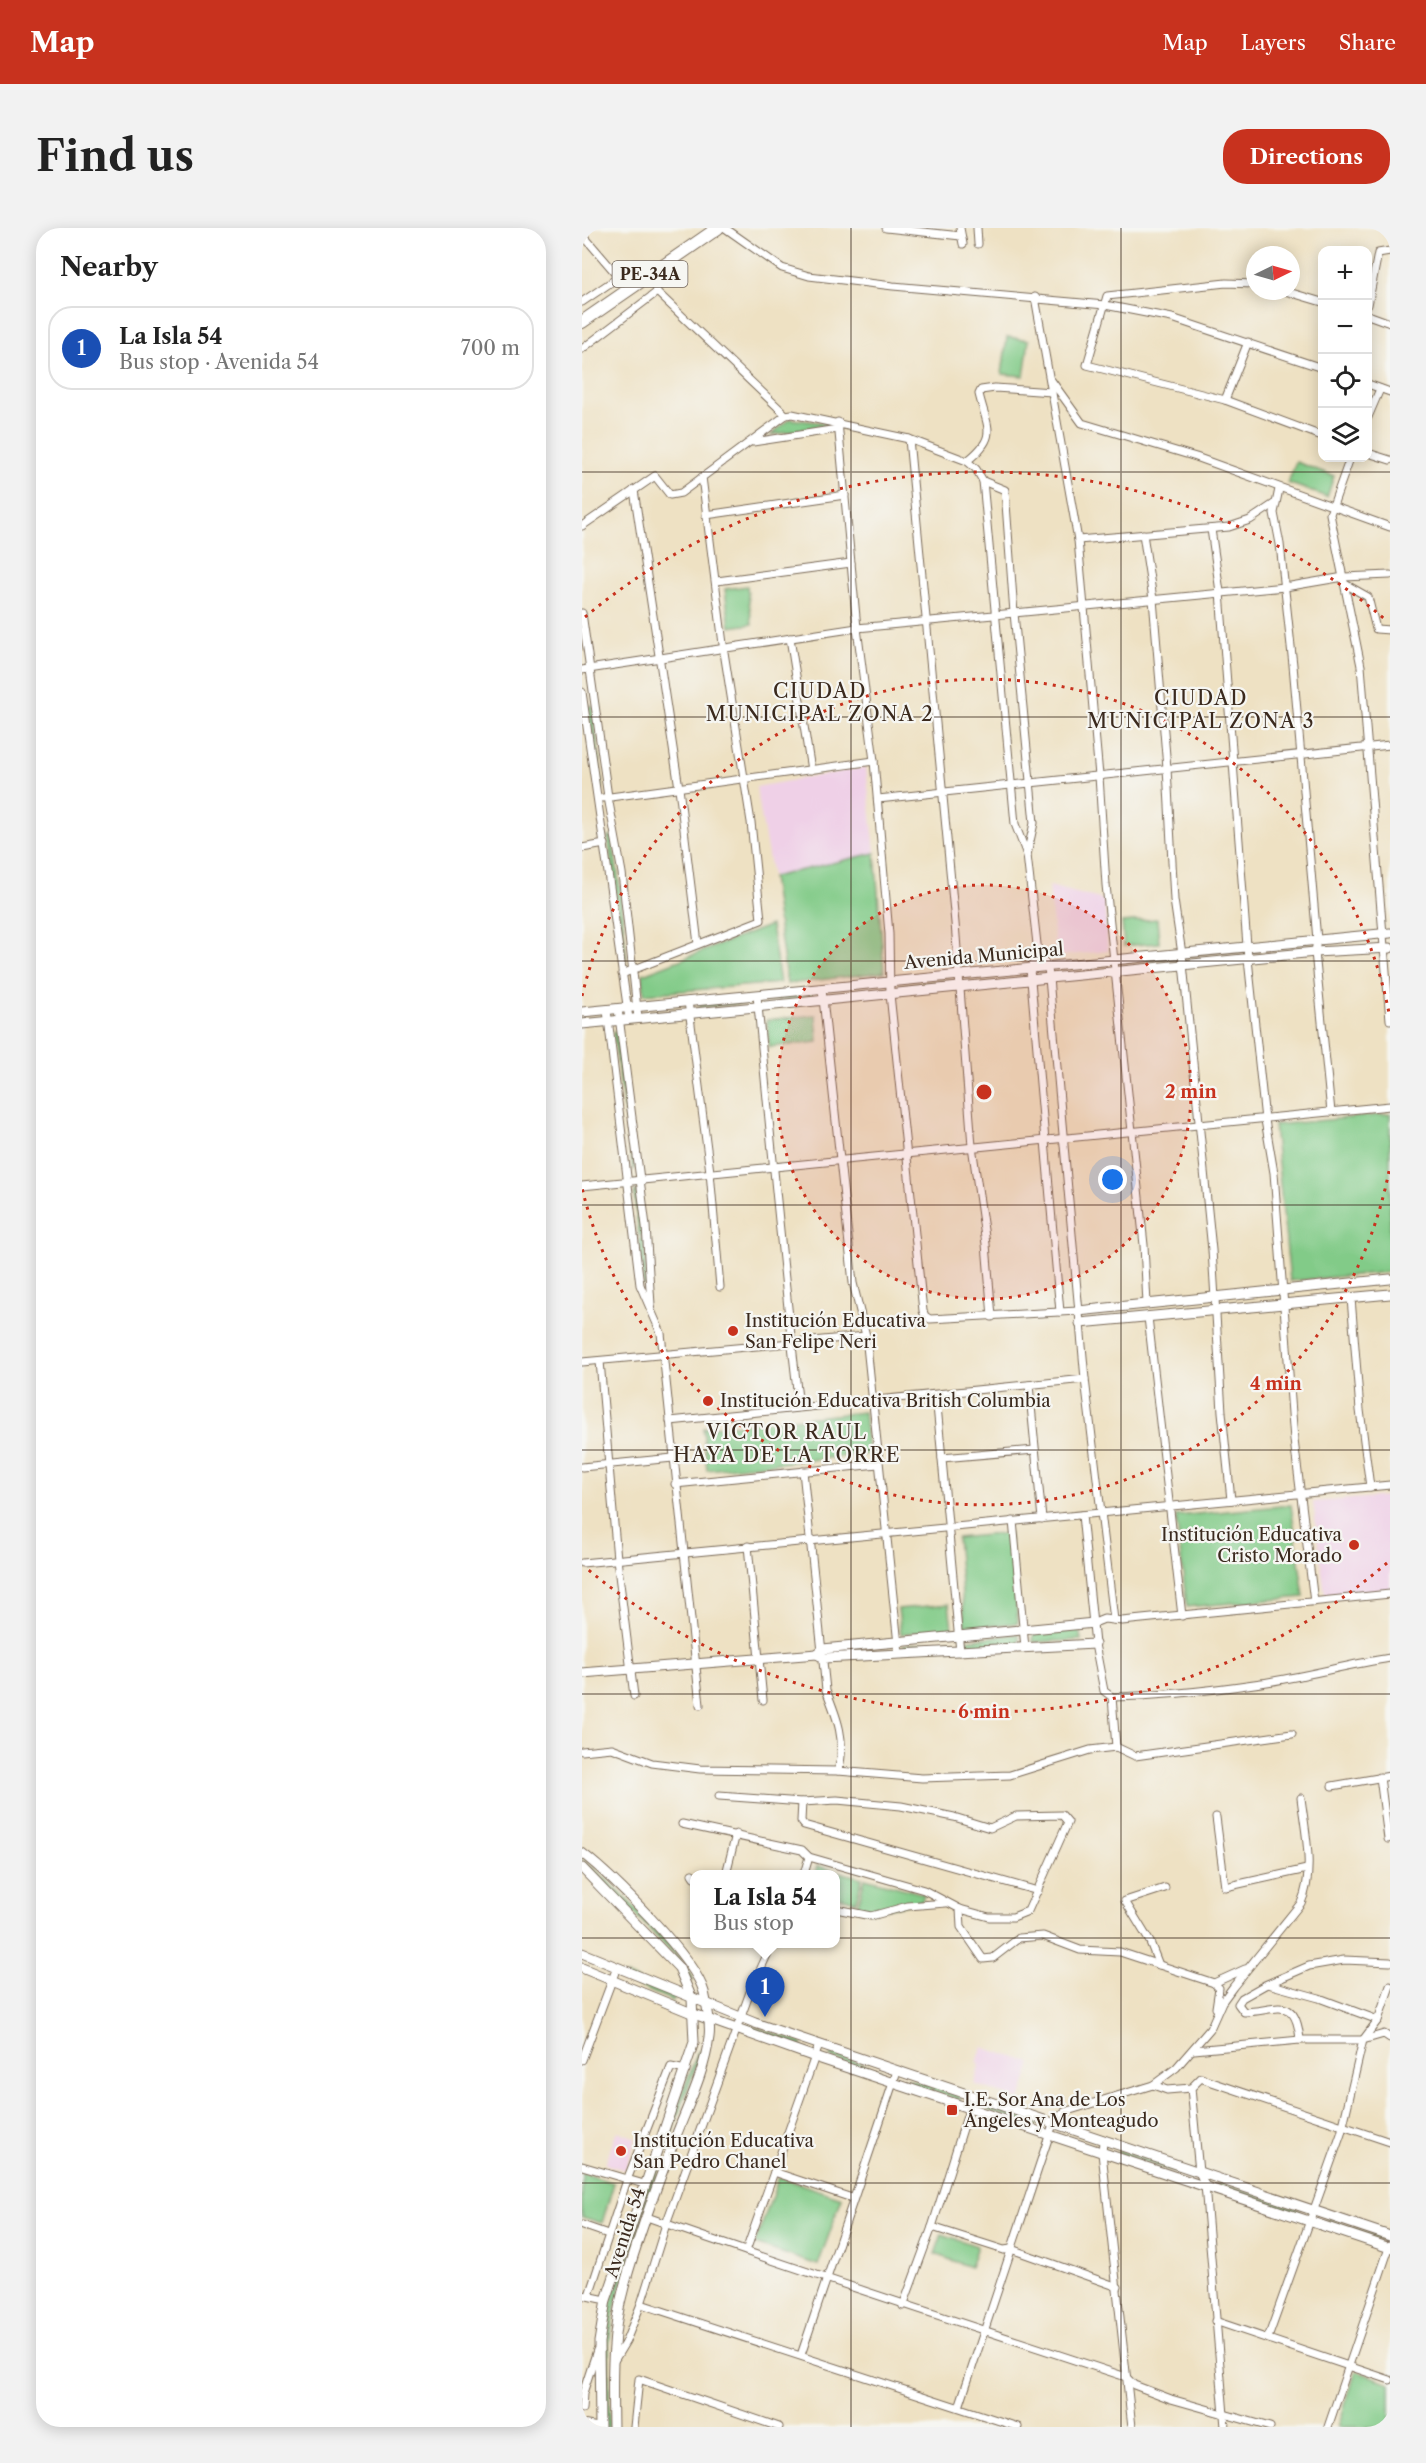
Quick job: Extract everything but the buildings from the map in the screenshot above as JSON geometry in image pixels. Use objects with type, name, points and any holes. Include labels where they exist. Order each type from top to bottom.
[{"type":"highway","name":"PE-34A","points":[[582,322],[718,228]]},
{"type":"street","points":[[725,228],[782,268],[809,276],[893,286],[1035,297],[1105,306],[1172,318],[1318,366]]},
{"type":"street","points":[[886,228],[962,240],[960,228]]},
{"type":"street","points":[[977,228],[978,244]]},
{"type":"street","points":[[582,234],[618,276]]},
{"type":"street","points":[[1369,300],[1378,253],[1390,251]]},
{"type":"street","points":[[582,302],[632,268],[654,271],[657,292],[786,415],[909,439],[967,461],[976,469],[983,481],[1015,824],[1028,855]]},
{"type":"street","points":[[1246,284],[1226,283],[1107,296],[1087,365],[1225,400],[1318,434]]},
{"type":"street","points":[[582,349],[657,292]]},
{"type":"street","points":[[1300,295],[1318,301]]},
{"type":"street","points":[[1035,297],[1078,540],[1086,607],[1106,885],[1132,1131],[1147,1304]]},
{"type":"street","points":[[1372,316],[1390,323]]},
{"type":"street","points":[[1225,400],[1248,342]]},
{"type":"street","points":[[1050,378],[1082,423],[1196,457],[1279,489],[1390,527]]},
{"type":"street","points":[[1372,386],[1390,392]]},
{"type":"street","points":[[967,461],[983,449],[990,433],[979,394],[981,390],[995,388],[1052,392]]},
{"type":"street","points":[[1372,408],[1380,389]]},
{"type":"street","points":[[582,526],[655,476],[670,495],[681,493],[786,415]]},
{"type":"street","points":[[751,442],[838,426]]},
{"type":"street","points":[[838,426],[857,628],[878,799],[889,934],[889,982],[905,1153],[925,1316],[930,1319],[992,1317],[1078,1311],[1390,1279]]},
{"type":"street","points":[[909,439],[960,987],[972,1146],[986,1244],[992,1317]]},
{"type":"street","points":[[1372,454],[1390,460]]},
{"type":"street","points":[[1348,462],[1331,507],[1360,666],[1387,934],[1390,1020]]},
{"type":"street","points":[[622,974],[761,920],[745,779],[724,647],[702,477]]},
{"type":"street","points":[[983,481],[1005,490],[1034,823],[1028,855],[1038,953],[1048,967],[1078,1311],[1114,1620]]},
{"type":"street","points":[[1279,489],[1274,504],[1285,586],[1317,940],[1315,952],[1332,1112]]},
{"type":"street","points":[[634,490],[679,788],[698,944]]},
{"type":"street","points":[[706,515],[845,495]]},
{"type":"street","points":[[1078,540],[1211,529],[1243,523],[1274,504]]},
{"type":"street","points":[[1211,529],[1220,592],[1249,947],[1248,959],[1265,1120],[1272,1163],[1301,1495],[1314,1602]]},
{"type":"street","points":[[1143,534],[1153,599],[1167,768],[1174,900],[1182,954],[1199,1124],[1231,1500]]},
{"type":"street","points":[[717,581],[851,562]]},
{"type":"street","points":[[582,670],[857,628],[1390,575]]},
{"type":"street","points":[[1344,580],[1368,597],[1376,628],[1390,630]]},
{"type":"street","points":[[582,613],[592,668],[608,797],[622,873],[633,971],[628,1007],[629,1019]]},
{"type":"street","points":[[790,638],[811,770]]},
{"type":"street","points":[[582,692],[583,715],[605,844],[628,1007],[651,1311]]},
{"type":"street","points":[[878,799],[1390,746]]},
{"type":"street","points":[[597,799],[874,760]]},
{"type":"street","points":[[582,848],[605,844]]},
{"type":"street","name":"Avenida Municipal","points":[[582,1012],[1387,934]]},
{"type":"street","name":"Avenida Municipal","points":[[582,1024],[1315,952],[1387,949]]},
{"type":"street","points":[[1038,953],[1030,969],[1060,1312]]},
{"type":"street","points":[[822,988],[853,1283],[866,1336],[899,1654]]},
{"type":"street","points":[[757,995],[764,1088],[775,1165],[799,1407]]},
{"type":"street","points":[[688,1001],[710,1172],[720,1287]]},
{"type":"street","points":[[607,1010],[640,1285],[661,1333],[682,1552],[685,1559],[700,1706]]},
{"type":"street","points":[[582,1186],[775,1165],[1199,1124],[1265,1120],[1390,1106]]},
{"type":"street","points":[[1080,1323],[1390,1294]]},
{"type":"street","points":[[1351,1298],[1360,1410],[1370,1487]]},
{"type":"street","points":[[1148,1317],[1182,1616]]},
{"type":"street","points":[[582,1362],[866,1336]]},
{"type":"street","points":[[600,1361],[617,1559],[634,1696]]},
{"type":"street","points":[[670,1422],[1085,1379]]},
{"type":"street","points":[[1029,1385],[1042,1519]]},
{"type":"street","points":[[936,1395],[960,1652]]},
{"type":"street","points":[[942,1458],[1035,1450]]},
{"type":"street","points":[[582,1467],[673,1458]]},
{"type":"street","points":[[675,1484],[878,1464]]},
{"type":"street","points":[[803,1471],[808,1541],[826,1690],[842,1736],[843,1748],[838,1771]]},
{"type":"street","points":[[582,1563],[1390,1485]]},
{"type":"street","points":[[1082,1515],[1095,1644],[1104,1691],[1112,1697],[1162,1696],[1255,1684],[1345,1664],[1390,1658]]},
{"type":"street","points":[[1013,1521],[1025,1648]]},
{"type":"street","points":[[748,1546],[763,1700]]},
{"type":"street","points":[[582,1673],[821,1654],[897,1642],[1094,1623],[1104,1619],[1182,1616],[1390,1594]]},
{"type":"street","points":[[821,1654],[960,1652],[1095,1644]]},
{"type":"street","points":[[1112,1697],[1116,1747]]},
{"type":"street","points":[[582,1751],[612,1748],[652,1763],[700,1770],[838,1771],[922,1778],[1010,1775],[1090,1750],[1116,1747],[1135,1756],[1292,1734]]},
{"type":"street","points":[[1332,1786],[1390,1776]]},
{"type":"street","points":[[1380,1778],[1388,1839]]},
{"type":"street","points":[[682,1824],[802,1850],[809,1857],[924,1890],[960,1909],[989,1917],[1013,1917],[1028,1911],[1068,1822],[1062,1815],[1016,1816],[990,1828],[954,1817],[901,1806],[837,1800],[802,1802],[718,1796]]},
{"type":"street","points":[[1214,2018],[1247,1969],[1301,1903],[1306,1893],[1307,1869],[1301,1798]]},
{"type":"street","points":[[802,1802],[801,1821],[804,1826],[1038,1891]]},
{"type":"street","points":[[1216,1817],[1225,1887],[1307,1869]]},
{"type":"street","points":[[727,1870],[736,1834]]},
{"type":"street","name":"Avenida 54","points":[[582,1853],[601,1869],[684,1956],[699,1979],[707,2005],[710,2036],[702,2066],[646,2217],[618,2308],[612,2363],[613,2427]]},
{"type":"street","points":[[805,1870],[809,1857]]},
{"type":"street","points":[[582,1868],[671,1959],[683,1976],[692,1999],[694,2014],[694,2042],[606,2300],[599,2342],[583,2393],[582,2409]]},
{"type":"street","points":[[1159,1965],[1150,1942],[1125,1901],[1165,1888]]},
{"type":"street","points":[[840,1910],[871,1916],[908,1906],[949,1902]]},
{"type":"street","points":[[960,1909],[961,1927],[983,1959],[993,1958],[1019,1938],[1031,1935],[1043,1936],[1080,1950],[1120,1952],[1214,1983],[1247,1969]]},
{"type":"street","points":[[612,2363],[626,2341],[641,2304],[666,2224],[741,2017],[770,1948]]},
{"type":"street","points":[[582,1953],[707,2005],[819,2045],[1390,2236]]},
{"type":"street","points":[[1300,2040],[1298,2022],[1293,2012],[1285,2007],[1252,2012],[1239,2010],[1238,2004],[1242,1998],[1289,1972],[1344,1960],[1390,1962]]},
{"type":"street","points":[[582,2060],[617,1966]]},
{"type":"street","points":[[582,1968],[694,2014],[815,2057],[1390,2247],[1347,2366],[1328,2427]]},
{"type":"street","points":[[959,2407],[1053,2124],[1065,2112],[1153,2085],[1165,2079],[1194,2050],[1210,2029],[1219,1993],[1214,1983]]},
{"type":"street","points":[[1268,1984],[1319,1998],[1378,2020]]},
{"type":"street","points":[[1268,2338],[1315,2212],[1343,2125],[1363,2040],[1378,2020],[1390,1986]]},
{"type":"street","points":[[710,2036],[722,2029],[738,2030]]},
{"type":"street","points":[[1194,2050],[1300,2040],[1363,2040],[1384,2034],[1390,2038]]},
{"type":"street","points":[[746,2251],[819,2045]]},
{"type":"street","points":[[606,2300],[586,2295],[671,2067],[686,2070]]},
{"type":"street","points":[[801,2355],[852,2198],[897,2071]]},
{"type":"street","points":[[1153,2085],[1167,2090],[1191,2088],[1201,2078],[1390,2142]]},
{"type":"street","points":[[1191,2088],[1199,2172],[1204,2185],[1225,2427]]},
{"type":"street","points":[[903,2306],[932,2227],[973,2097]]},
{"type":"street","points":[[1103,2141],[1102,2153],[1132,2427]]},
{"type":"street","points":[[582,2166],[644,2184]]},
{"type":"street","points":[[774,2172],[852,2198]]},
{"type":"street","points":[[646,2217],[826,2276],[903,2306],[1126,2377],[1134,2385],[1170,2399],[1214,2413],[1224,2412],[1270,2427]]},
{"type":"street","points":[[582,2225],[609,2234]]},
{"type":"street","points":[[932,2227],[1004,2250],[1011,2249],[1118,2287]]},
{"type":"street","points":[[641,2304],[1018,2427]]},
{"type":"street","points":[[1215,2321],[1390,2380]]},
{"type":"street","points":[[582,2424],[599,2427],[599,2342]]},
{"type":"street","points":[[634,2427],[639,2379],[779,2427]]},
{"type":"shaded area","points":[[866,767],[875,853],[772,877],[756,787]]},
{"type":"shaded area","points":[[1049,886],[1104,900],[1108,951],[1056,956]]},
{"type":"shaded area","name":"Institución Educativa Cristo Morado","points":[[1390,1496],[1390,1589],[1325,1595],[1313,1502]]},
{"type":"shaded area","points":[[982,2047],[1032,2063],[1020,2100],[974,2084]]},
{"type":"shaded area","name":"Institución Educativa San Pedro Chanel","points":[[617,2131],[636,2138],[625,2170],[605,2164]]},
{"type":"green space","points":[[1007,337],[1029,340],[1024,376],[1002,374]]},
{"type":"green space","points":[[790,419],[825,423],[826,425],[771,435]]},
{"type":"green space","points":[[1296,462],[1334,476],[1327,497],[1288,483]]},
{"type":"green space","points":[[747,586],[752,624],[730,627],[725,589]]},
{"type":"green space","points":[[588,706],[593,706],[602,789],[599,788]]},
{"type":"green space","points":[[612,836],[620,889],[626,959],[608,837]]},
{"type":"green space","points":[[875,853],[884,972],[787,984],[772,877]]},
{"type":"green space","points":[[1157,919],[1159,943],[1124,946],[1122,922]]},
{"type":"green space","points":[[771,925],[780,983],[644,994],[643,974]]},
{"type":"green space","points":[[949,980],[949,984],[900,987],[901,985]]},
{"type":"green space","points":[[813,993],[813,998],[767,1000],[767,998]]},
{"type":"green space","points":[[747,1000],[748,1003],[699,1007],[701,1004]]},
{"type":"green space","points":[[816,1015],[818,1042],[769,1047],[767,1020]]},
{"type":"green space","points":[[616,1031],[635,1168],[633,1170],[613,1033]]},
{"type":"green space","points":[[1390,1114],[1390,1272],[1290,1281],[1274,1125]]},
{"type":"green space","points":[[636,1190],[644,1235],[639,1236],[634,1194]]},
{"type":"green space","points":[[644,1238],[647,1284],[645,1286],[639,1239]]},
{"type":"green space","points":[[864,1412],[868,1454],[707,1470],[703,1428]]},
{"type":"green space","points":[[1291,1505],[1304,1597],[1187,1607],[1176,1516]]},
{"type":"green space","points":[[1009,1533],[1018,1623],[965,1628],[957,1538]]},
{"type":"green space","points":[[949,1604],[952,1628],[901,1634],[898,1609]]},
{"type":"green space","points":[[1079,1629],[1081,1640],[1033,1642],[1034,1633]]},
{"type":"green space","points":[[1019,1634],[1020,1644],[967,1646],[966,1640]]},
{"type":"green space","points":[[950,1640],[951,1647],[902,1648],[904,1645]]},
{"type":"green space","points":[[582,1859],[643,1916],[685,1966],[694,1980],[692,1981],[675,1956]]},
{"type":"green space","points":[[817,1866],[832,1870],[816,1870]]},
{"type":"green space","points":[[840,1872],[862,1878],[856,1901],[840,1897]]},
{"type":"green space","points":[[865,1878],[924,1894],[922,1901],[871,1912],[857,1907]]},
{"type":"green space","points":[[626,1975],[675,1996],[673,2001],[624,1980]]},
{"type":"green space","points":[[748,2025],[802,2043],[801,2047],[747,2029]]},
{"type":"green space","points":[[698,2051],[701,2052],[652,2188],[615,2306],[609,2345],[609,2427],[604,2427],[604,2344],[610,2305],[647,2187]]},
{"type":"green space","points":[[832,2053],[880,2070],[879,2074],[830,2057]]},
{"type":"green space","points":[[909,2079],[961,2096],[959,2100],[908,2083]]},
{"type":"green space","points":[[989,2106],[1038,2123],[1037,2126],[987,2110]]},
{"type":"green space","points":[[1119,2150],[1188,2172],[1187,2176],[1118,2153]]},
{"type":"green space","points":[[582,2173],[614,2183],[602,2223],[582,2217]]},
{"type":"green space","points":[[779,2177],[842,2198],[818,2265],[755,2244]]},
{"type":"green space","points":[[1219,2183],[1301,2210],[1300,2214],[1217,2186]]},
{"type":"green space","points":[[1328,2219],[1380,2237],[1379,2240],[1327,2222]]},
{"type":"green space","points":[[942,2234],[977,2246],[970,2267],[935,2254]]},
{"type":"green space","points":[[1356,2371],[1390,2383],[1390,2427],[1338,2427]]},
{"type":"place","name":"Institución Educativa San Felipe Neri","points":[[733,1331]]},
{"type":"place","name":"Institución Educativa British Columbia","points":[[708,1401]]},
{"type":"place","name":"Institución Educativa Cristo Morado","points":[[1354,1545]]},
{"type":"place","name":"La Isla 54","points":[[765,2017]]},
{"type":"place","name":"I.E. Sor Ana de Los Ángeles y Monteagudo","points":[[952,2110]]},
{"type":"place","name":"Institución Educativa San Pedro Chanel","points":[[621,2151]]},
{"type":"district","name":"CIUDAD MUNICIPAL ZONA 2","points":[[820,702]]},
{"type":"district","name":"CIUDAD MUNICIPAL ZONA 3","points":[[1201,710]]},
{"type":"district","name":"VICTOR RAUL HAYA DE LA TORRE","points":[[787,1444]]}]
